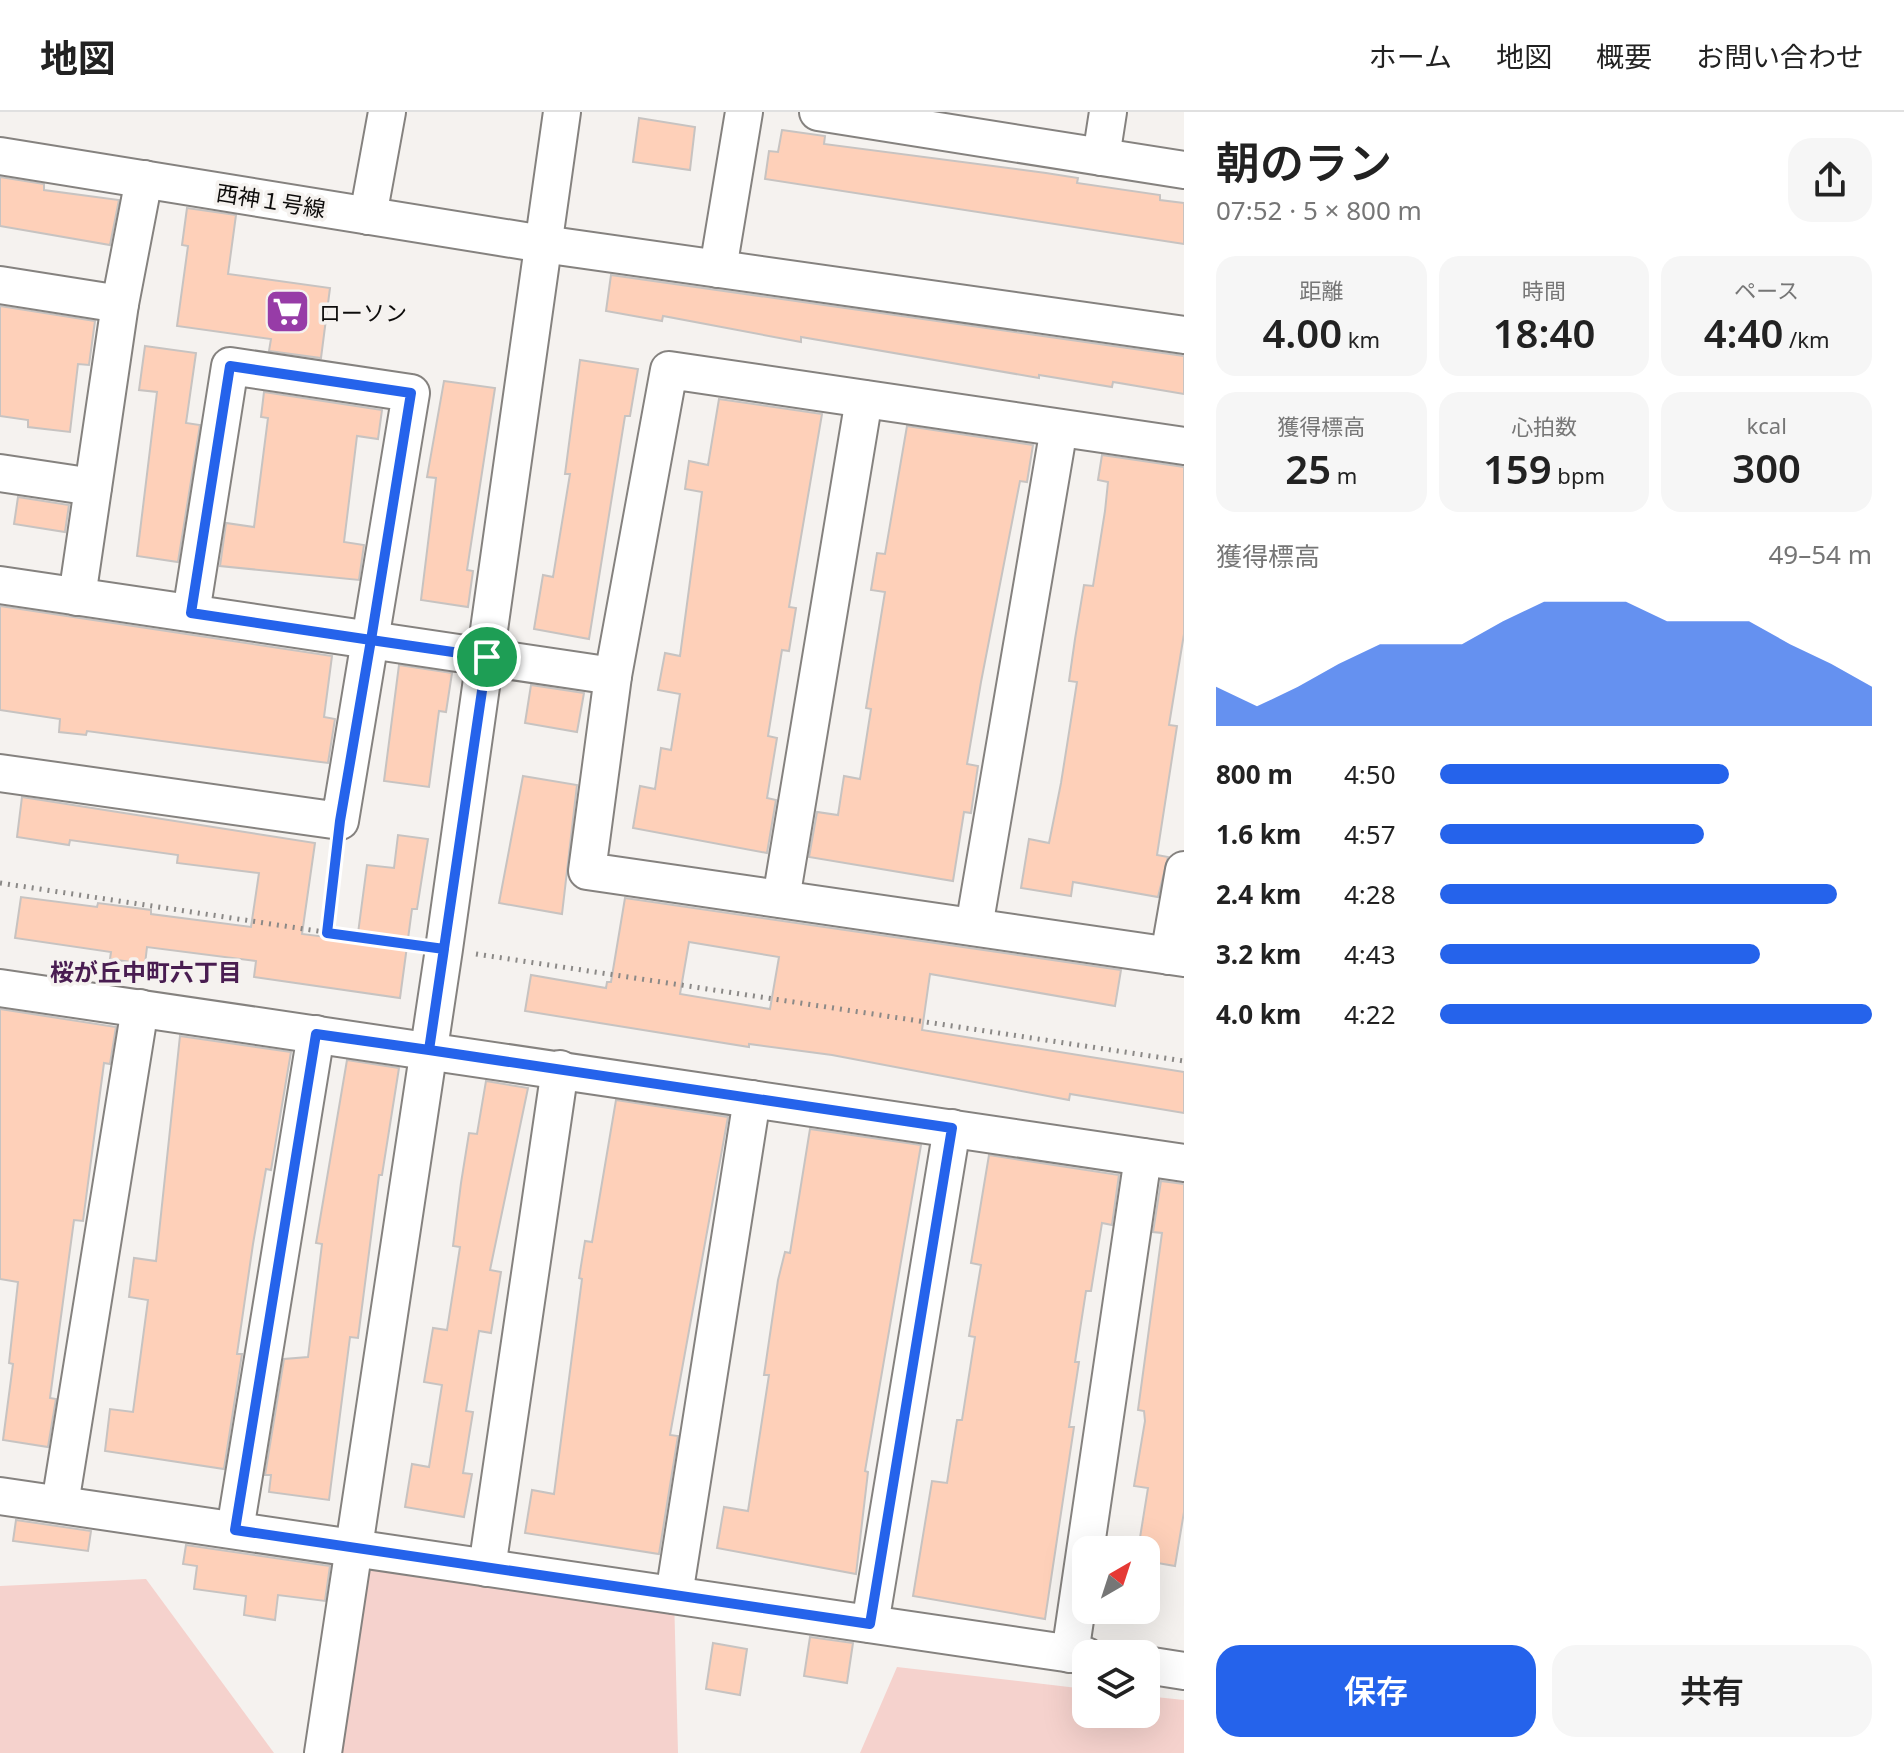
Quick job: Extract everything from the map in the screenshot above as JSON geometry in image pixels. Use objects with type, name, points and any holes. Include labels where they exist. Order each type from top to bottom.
[{"type":"street","points":[[368,216],[387,112]]},
{"type":"street","points":[[323,1753],[487,657],[562,112]]},
{"type":"street","points":[[718,269],[744,112]]},
{"type":"street","points":[[818,112],[928,121],[1101,157],[1184,170]]},
{"type":"street","points":[[1101,157],[1108,112]]},
{"type":"street","name":"西神１号線","points":[[0,156],[543,244],[1184,335]]},
{"type":"street","points":[[77,597],[120,304],[144,179]]},
{"type":"street","points":[[0,285],[120,304]]},
{"type":"street","points":[[0,773],[340,821],[411,393],[230,366],[191,613]]},
{"type":"street","points":[[1184,446],[669,370],[613,676],[587,871],[1177,957],[1184,870]]},
{"type":"street","points":[[781,899],[864,399]]},
{"type":"street","points":[[974,927],[1059,428]]},
{"type":"street","points":[[0,473],[93,487]]},
{"type":"street","points":[[0,585],[613,676]]},
{"type":"street","points":[[0,988],[1184,1163]]},
{"type":"street","points":[[60,1504],[140,1008]]},
{"type":"street","points":[[235,1530],[316,1034]]},
{"type":"street","points":[[487,1568],[560,1069]]},
{"type":"street","points":[[674,1595],[752,1099]]},
{"type":"street","points":[[870,1624],[952,1128]]},
{"type":"street","points":[[1080,1640],[1143,1157]]},
{"type":"street","points":[[0,1496],[1072,1654]]},
{"type":"street","points":[[1160,1667],[1184,1671]]},
{"type":"path","points":[[327,933],[340,821]]},
{"type":"path","points":[[0,883],[1184,1061]]},
{"type":"shaded area","points":[[355,1548],[674,1595],[678,1753],[323,1753]]},
{"type":"shaded area","points":[[146,1579],[274,1753],[0,1753],[0,1586]]},
{"type":"shaded area","points":[[897,1667],[1072,1687],[1072,1728],[1160,1728],[1160,1697],[1184,1700],[1184,1753],[860,1753]]},
{"type":"building","points":[[639,118],[695,127],[690,170],[633,162]]},
{"type":"building","points":[[782,130],[825,136],[824,144],[1046,173],[1078,178],[1077,183],[1160,195],[1160,200],[1184,203],[1184,244],[765,179],[769,151],[778,152]]},
{"type":"building","points":[[0,177],[44,184],[44,190],[119,200],[110,245],[0,226]]},
{"type":"building","points":[[187,208],[236,215],[228,274],[330,288],[321,358],[269,351],[271,339],[177,326],[188,246],[182,245]]},
{"type":"building","points":[[611,275],[1184,356],[1184,394],[1113,382],[1112,387],[1039,375],[1039,378],[801,337],[801,342],[663,316],[662,321],[606,311]]},
{"type":"building","points":[[0,306],[95,321],[89,365],[78,364],[70,432],[28,427],[28,420],[0,416]]},
{"type":"building","points":[[145,346],[196,353],[186,423],[200,425],[178,562],[137,556],[157,392],[139,390]]},
{"type":"building","points":[[580,360],[638,369],[630,416],[625,416],[589,639],[534,629],[543,575],[553,577],[570,474],[565,474]]},
{"type":"building","points":[[444,381],[495,388],[467,570],[473,571],[468,607],[421,600],[436,478],[427,477]]},
{"type":"building","points":[[264,392],[382,410],[378,439],[357,436],[344,542],[364,545],[359,580],[220,566],[226,523],[254,527],[268,418],[261,417]]},
{"type":"building","points":[[719,399],[822,414],[789,607],[796,608],[789,651],[782,650],[768,736],[777,738],[767,798],[776,800],[767,853],[633,828],[640,786],[655,789],[661,748],[671,750],[680,694],[658,690],[665,653],[680,656],[702,492],[685,489],[689,461],[708,465]]},
{"type":"building","points":[[907,426],[1033,445],[1027,482],[1020,481],[981,682],[967,764],[978,766],[971,813],[964,812],[953,881],[809,857],[817,812],[838,815],[844,776],[860,779],[871,709],[866,708],[885,592],[871,590],[877,553],[885,554]]},
{"type":"building","points":[[1102,455],[1184,467],[1184,634],[1169,725],[1177,726],[1157,855],[1168,857],[1158,897],[1073,882],[1071,896],[1021,888],[1029,839],[1049,843],[1061,783],[1077,682],[1069,681],[1075,639],[1084,585],[1093,586],[1105,511],[1108,482],[1098,480]]},
{"type":"building","points":[[18,497],[69,505],[65,532],[14,524]]},
{"type":"building","points":[[0,606],[332,656],[324,717],[335,719],[328,763],[87,731],[86,735],[59,732],[60,719],[0,710]]},
{"type":"building","points":[[399,665],[452,673],[446,712],[439,711],[429,787],[384,781]]},
{"type":"building","points":[[531,685],[584,693],[577,732],[525,723]]},
{"type":"building","points":[[523,776],[577,785],[562,914],[499,903]]},
{"type":"building","points":[[22,797],[315,843],[302,934],[357,941],[367,865],[394,868],[398,835],[428,839],[417,909],[412,909],[400,998],[254,977],[256,961],[147,947],[145,964],[110,959],[111,952],[15,938],[21,897],[97,907],[98,903],[151,910],[151,914],[251,927],[259,873],[177,863],[178,855],[70,840],[69,845],[17,837]]},
{"type":"building","points":[[625,898],[1121,970],[1115,1006],[930,974],[922,1030],[1184,1072],[1184,1113],[1070,1094],[1069,1100],[832,1055],[749,1044],[749,1047],[525,1011],[531,975],[606,988],[607,982],[611,982]],"holes":[[[689,942],[779,957],[770,1009],[680,994]]]},
{"type":"building","points":[[0,1009],[116,1027],[110,1064],[104,1063],[83,1221],[74,1220],[50,1398],[56,1399],[48,1447],[3,1440],[13,1364],[9,1363],[18,1282],[0,1279]]},
{"type":"building","points":[[180,1036],[291,1052],[271,1170],[266,1169],[253,1244],[237,1354],[242,1354],[224,1469],[105,1451],[110,1409],[133,1412],[148,1300],[129,1297],[134,1258],[156,1261]]},
{"type":"building","points":[[347,1060],[399,1068],[382,1175],[379,1175],[358,1338],[350,1337],[329,1500],[269,1492],[271,1475],[265,1475],[284,1359],[308,1357],[322,1244],[316,1243]]},
{"type":"building","points":[[486,1081],[528,1088],[490,1270],[501,1272],[491,1333],[479,1331],[466,1411],[473,1412],[463,1473],[472,1474],[464,1517],[405,1507],[412,1464],[429,1467],[442,1385],[424,1382],[433,1328],[447,1330],[460,1247],[453,1246],[461,1183],[469,1133],[477,1134]]},
{"type":"building","points":[[616,1100],[728,1117],[670,1435],[678,1436],[659,1554],[525,1533],[532,1490],[554,1494],[582,1279],[579,1278],[585,1241],[592,1242]]},
{"type":"building","points":[[810,1129],[921,1145],[865,1471],[868,1472],[856,1574],[717,1548],[724,1507],[748,1511],[769,1375],[764,1375],[778,1280],[785,1252],[790,1253]]},
{"type":"building","points":[[989,1155],[1119,1175],[1112,1225],[1102,1223],[1091,1291],[1086,1291],[1069,1427],[1074,1427],[1045,1619],[913,1596],[932,1481],[947,1483],[957,1420],[962,1420],[975,1337],[969,1336],[981,1265],[971,1263]]},
{"type":"building","points":[[1161,1181],[1184,1184],[1184,1512],[1175,1566],[1160,1563],[1160,1536],[1140,1536],[1148,1488],[1134,1486],[1145,1421],[1144,1411],[1138,1410],[1162,1233],[1153,1232]]},
{"type":"building","points":[[16,1520],[91,1531],[88,1551],[13,1541]]},
{"type":"building","points":[[186,1545],[330,1566],[325,1601],[278,1595],[275,1620],[244,1615],[246,1596],[194,1589],[197,1566],[183,1564]]},
{"type":"building","points":[[810,1637],[853,1643],[847,1683],[804,1676]]},
{"type":"building","points":[[713,1643],[747,1649],[740,1695],[706,1689]]},
{"type":"place","name":"ローソン","points":[[288,312]]},
{"type":"district","name":"桜が丘中町六丁目","points":[[146,971]]},
{"type":"route","points":[[487,657],[371,640],[411,393],[230,366],[191,613],[371,640],[340,821],[327,933],[444,949],[429,1050],[316,1034],[235,1530],[870,1624],[952,1128],[429,1050],[444,949],[487,657]]}]
